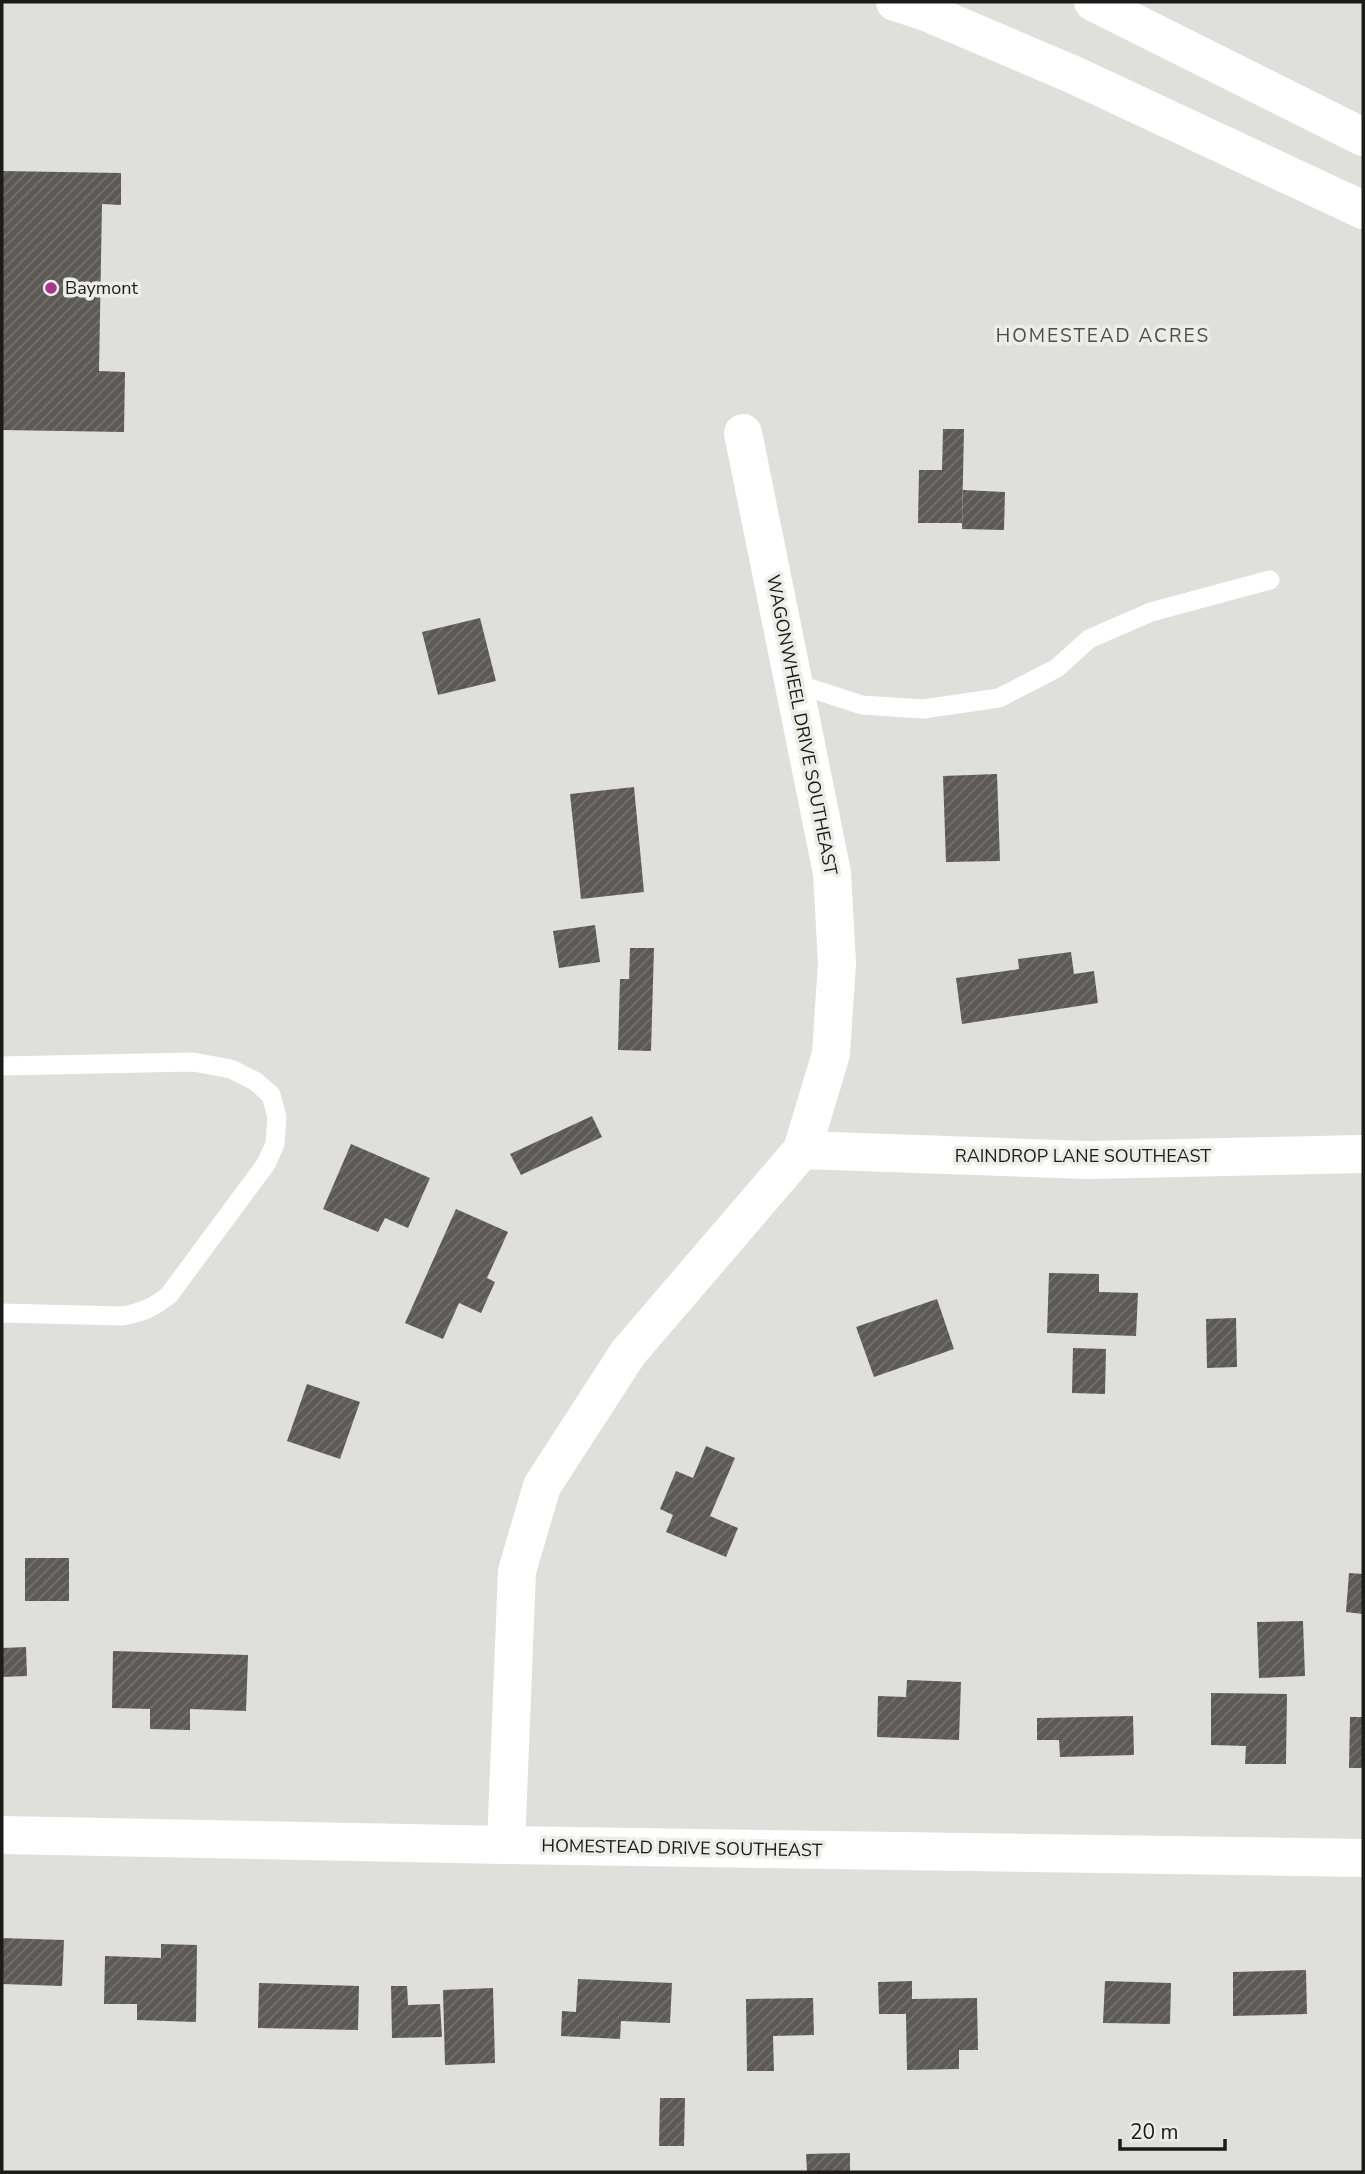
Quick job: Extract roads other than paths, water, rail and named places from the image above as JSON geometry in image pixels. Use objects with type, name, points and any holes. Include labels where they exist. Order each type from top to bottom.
[{"type":"main road","points":[[895,2],[926,12],[1074,75],[1363,210]]},
{"type":"main road","points":[[1093,2],[1363,137]]},
{"type":"main road","name":"WAGONWHEEL DRIVE SOUTHEAST","points":[[506,1846],[517,1571],[542,1486],[628,1353],[802,1150],[831,1054],[837,963],[832,873],[743,433]]},
{"type":"main road","name":"RAINDROP LANE SOUTHEAST","points":[[802,1150],[1088,1160],[1363,1154]]},
{"type":"main road","name":"HOMESTEAD DRIVE SOUTHEAST","points":[[2,1835],[506,1846],[1363,1858]]},
{"type":"lane","points":[[794,683],[862,705],[923,709],[999,698],[1057,668],[1089,639],[1151,612],[1270,580]]},
{"type":"lane","points":[[2,1066],[193,1062],[231,1069],[255,1081],[271,1095],[277,1117],[275,1143],[266,1164],[169,1295],[154,1307],[139,1314],[121,1316],[2,1313]]},
{"type":"place","name":"Baymont","points":[[51,288]]},
{"type":"district","name":"HOMESTEAD ACRES","points":[[1103,335]]}]
